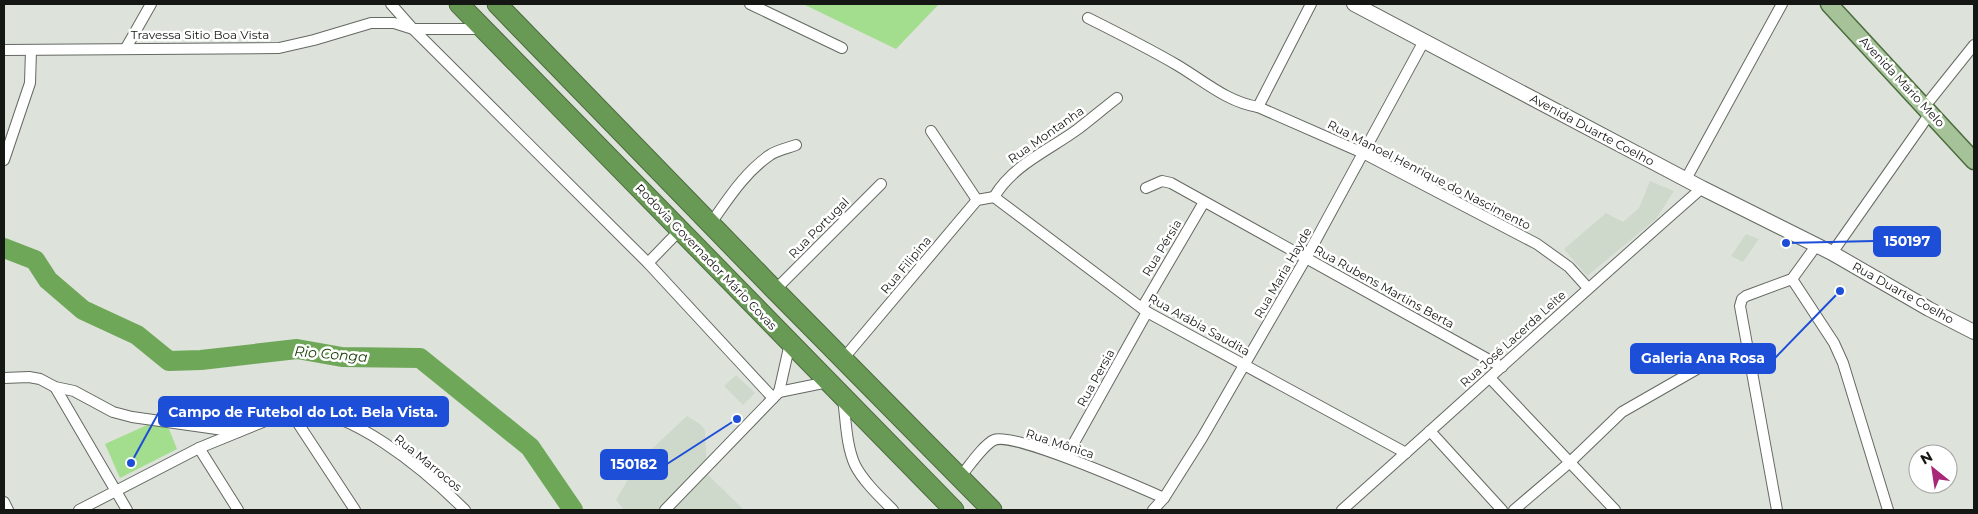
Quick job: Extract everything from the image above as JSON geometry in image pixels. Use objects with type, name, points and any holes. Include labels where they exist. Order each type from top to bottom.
[{"type":"highway","name":"Rodovia Governador Mário Covas","points":[[459,4],[954,510]]},
{"type":"highway","points":[[497,4],[992,510]]},
{"type":"main road","name":"Avenida Duarte Coelho","points":[[1354,4],[1702,188],[1832,253]]},
{"type":"main road","name":"Avenida Mário Melo","points":[[1829,4],[1974,148]]},
{"type":"main road","points":[[1841,4],[1930,106]]},
{"type":"main road","name":"Avenida Mário Melo","points":[[1930,106],[1974,161]]},
{"type":"main road","name":"Rua Duarte Coelho","points":[[1832,253],[1929,310],[1974,332]]},
{"type":"street","points":[[126,48],[151,4]]},
{"type":"street","points":[[391,4],[413,29],[648,263],[776,395]]},
{"type":"street","points":[[750,4],[842,48]]},
{"type":"street","points":[[1258,106],[1311,4]]},
{"type":"street","points":[[1686,179],[1782,4]]},
{"type":"street","name":"Rua Manoel Henrique do Nascimento","points":[[1088,18],[1176,64],[1230,98],[1244,104],[1258,106],[1363,153],[1537,244],[1569,267],[1588,288]]},
{"type":"street","name":"Travessa Sitio Boa Vista","points":[[4,50],[279,48],[371,23],[394,23],[413,29],[483,29]]},
{"type":"street","name":"Rua Maria Hayde","points":[[1153,510],[1164,498],[1245,365],[1306,258],[1424,41]]},
{"type":"street","points":[[1832,253],[1930,106],[1974,45]]},
{"type":"street","points":[[4,160],[30,83],[31,50]]},
{"type":"street","name":"Rua Montanha","points":[[994,196],[1008,177],[1021,166],[1077,130],[1117,98]]},
{"type":"street","points":[[931,131],[977,200],[994,196]]},
{"type":"street","points":[[711,223],[738,186],[756,166],[772,153],[796,145]]},
{"type":"street","name":"Rua Rubens Martins Berta","points":[[1146,188],[1162,181],[1171,183],[1502,367]]},
{"type":"street","name":"Rua Portugal","points":[[775,290],[881,184]]},
{"type":"street","name":"Rua José Lacerda Leite","points":[[1342,510],[1702,188]]},
{"type":"street","name":"Rua Arábia Saudita","points":[[994,196],[1144,310],[1406,453]]},
{"type":"street","name":"Rua Filipina","points":[[843,358],[977,200]]},
{"type":"street","name":"Rua Pérsia","points":[[1144,310],[1204,202]]},
{"type":"street","points":[[648,263],[680,230]]},
{"type":"street","points":[[1777,510],[1740,306],[1742,299],[1746,296],[1792,279],[1816,246]]},
{"type":"street","points":[[1792,279],[1834,343],[1844,363],[1888,510]]},
{"type":"street","name":"Rua Persia","points":[[1066,456],[1144,310]]},
{"type":"street","points":[[665,510],[776,395],[790,343]]},
{"type":"street","points":[[1514,510],[1569,463],[1622,412],[1697,369]]},
{"type":"street","points":[[4,378],[30,377],[47,382],[55,387],[74,391],[113,412],[132,417],[239,432]]},
{"type":"street","points":[[1490,378],[1615,510]]},
{"type":"street","points":[[776,395],[828,382]]},
{"type":"street","points":[[55,387],[128,510]]},
{"type":"street","points":[[843,397],[850,448],[855,464],[893,510]]},
{"type":"street","name":"Rua Marrocos","points":[[79,510],[200,448],[290,411],[303,410],[315,411],[351,425],[394,448],[449,494],[465,510]]},
{"type":"street","points":[[290,411],[355,510]]},
{"type":"street","points":[[1430,431],[1502,510]]},
{"type":"street","name":"Rua Mônica","points":[[960,477],[989,442],[1001,438],[1066,456],[1164,498]]},
{"type":"street","points":[[200,448],[238,510]]},
{"type":"street","points":[[4,502],[8,510]]},
{"type":"shaded area","points":[[1650,181],[1674,191],[1656,219],[1587,276],[1564,249],[1606,213],[1623,222],[1639,208]]},
{"type":"shaded area","points":[[1746,234],[1759,239],[1743,262],[1731,256]]},
{"type":"shaded area","points":[[736,375],[755,393],[743,405],[724,386]]},
{"type":"shaded area","points":[[687,416],[700,424],[705,430],[707,474],[744,510],[624,510],[616,500],[638,462]]},
{"type":"green space","points":[[803,4],[939,4],[896,49]]},
{"type":"green space","points":[[156,421],[167,424],[177,449],[120,478],[105,444]]},
{"type":"waterway","name":"Rio Conga","points":[[4,248],[35,260],[48,280],[83,310],[137,335],[169,361],[201,360],[297,349],[342,357],[420,358],[530,447],[573,510]]},
{"type":"place","name":"150197","points":[[1786,243]]},
{"type":"place","name":"Galeria Ana Rosa","points":[[1840,291]]},
{"type":"place","name":"150182","points":[[737,419]]},
{"type":"place","name":"Campo de Futebol do Lot. Bela Vista.","points":[[131,463]]}]
